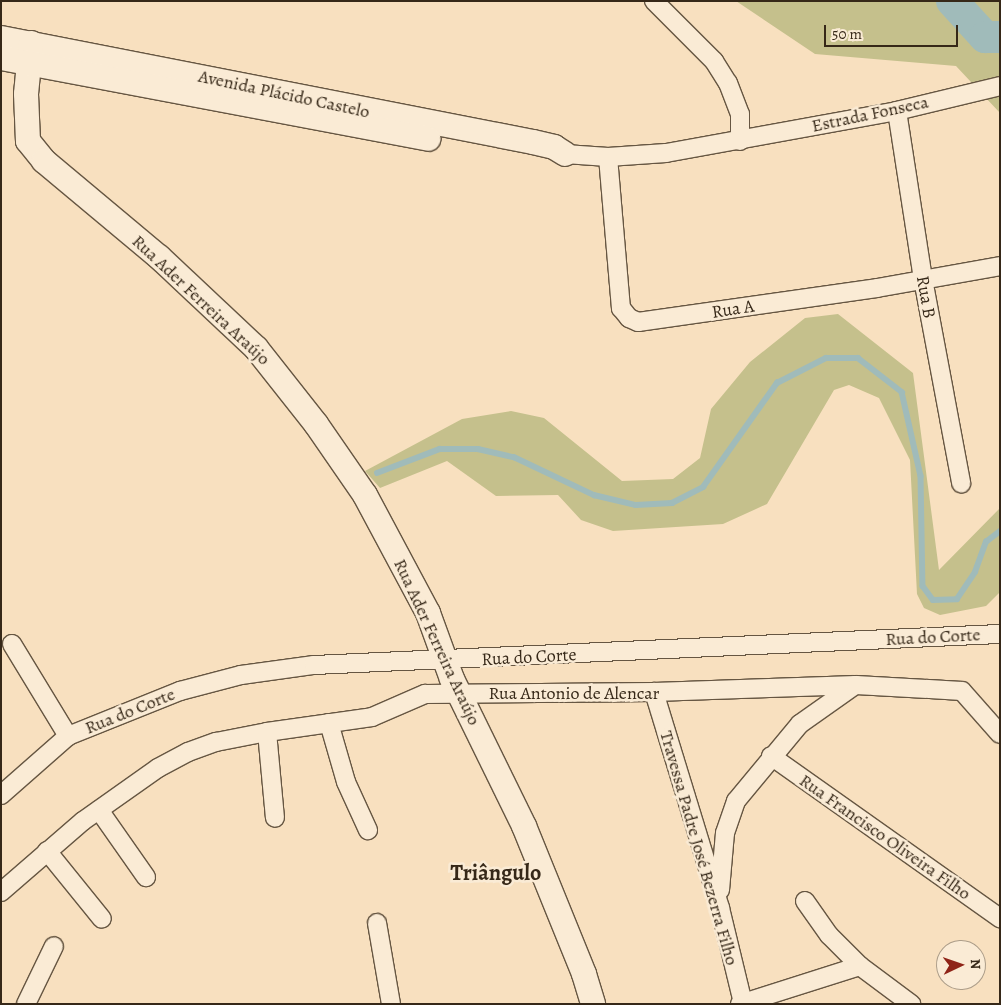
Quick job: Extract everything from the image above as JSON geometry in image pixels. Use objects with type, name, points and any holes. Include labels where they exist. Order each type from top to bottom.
[{"type":"street","points":[[654,1],[714,61],[728,83],[740,114],[740,141]]},
{"type":"street","name":"Avenida Plácido Castelo","points":[[1,38],[31,53],[356,118],[533,142],[554,147],[565,154],[608,157],[666,153],[740,141]]},
{"type":"street","name":"Avenida Plácido Castelo","points":[[1,58],[31,53]]},
{"type":"street","name":"Rua Ader Ferreira Araújo","points":[[31,53],[25,119],[28,141],[44,162],[159,257],[256,348],[277,372],[365,495],[428,613],[460,694],[524,826],[584,974],[593,1004]]},
{"type":"street","name":"Estrada Fonseca","points":[[740,141],[897,110],[1000,86]]},
{"type":"street","name":"Rua B","points":[[897,110],[923,280],[961,483]]},
{"type":"street","name":"Rua A","points":[[608,157],[621,308],[629,318],[656,321],[923,280],[1000,266]]},
{"type":"street","name":"Rua do Corte","points":[[1,795],[68,736],[180,690],[241,675],[314,665],[446,661],[1000,634]]},
{"type":"street","points":[[12,644],[68,736]]},
{"type":"street","points":[[720,908],[720,868],[729,817],[736,801],[771,756],[800,724],[856,685]]},
{"type":"street","name":"Rua Antonio de Alencar","points":[[1,892],[47,850],[99,810],[188,752],[216,742],[267,732],[372,717],[425,694],[654,692],[856,685],[962,691],[1000,734]]},
{"type":"street","name":"Travessa Padre José Bezerra Filho","points":[[654,692],[720,908],[742,1003]]},
{"type":"street","points":[[329,723],[346,782],[368,830]]},
{"type":"street","points":[[267,732],[275,818]]},
{"type":"street","name":"Rua Francisco Oliveira Filho","points":[[771,756],[1000,918]]},
{"type":"street","points":[[99,810],[146,877]]},
{"type":"street","points":[[47,850],[102,919]]},
{"type":"street","points":[[805,901],[829,935],[860,966],[911,1004]]},
{"type":"street","points":[[377,922],[391,1004]]},
{"type":"street","points":[[26,1004],[54,946]]},
{"type":"street","points":[[742,1003],[860,966]]},
{"type":"shaded area","points":[[736,1],[1000,1],[1000,113],[956,66],[815,54]]},
{"type":"shaded area","points":[[838,314],[913,373],[939,570],[1000,508],[1000,592],[986,606],[940,615],[924,608],[917,594],[910,460],[879,398],[849,385],[834,390],[767,504],[723,524],[613,531],[581,520],[558,495],[496,496],[447,461],[380,488],[365,471],[462,419],[511,411],[544,418],[622,481],[673,479],[700,458],[711,409],[750,362],[805,318]]},
{"type":"waterway","points":[[952,1],[985,37],[1000,37]]},
{"type":"waterway","points":[[377,473],[440,449],[478,449],[514,457],[594,495],[636,505],[672,503],[703,487],[777,383],[826,358],[858,358],[902,392],[921,476],[923,586],[933,600],[957,599],[975,572],[986,542],[1000,531]]},
{"type":"district","name":"Triângulo","points":[[496,874]]}]
